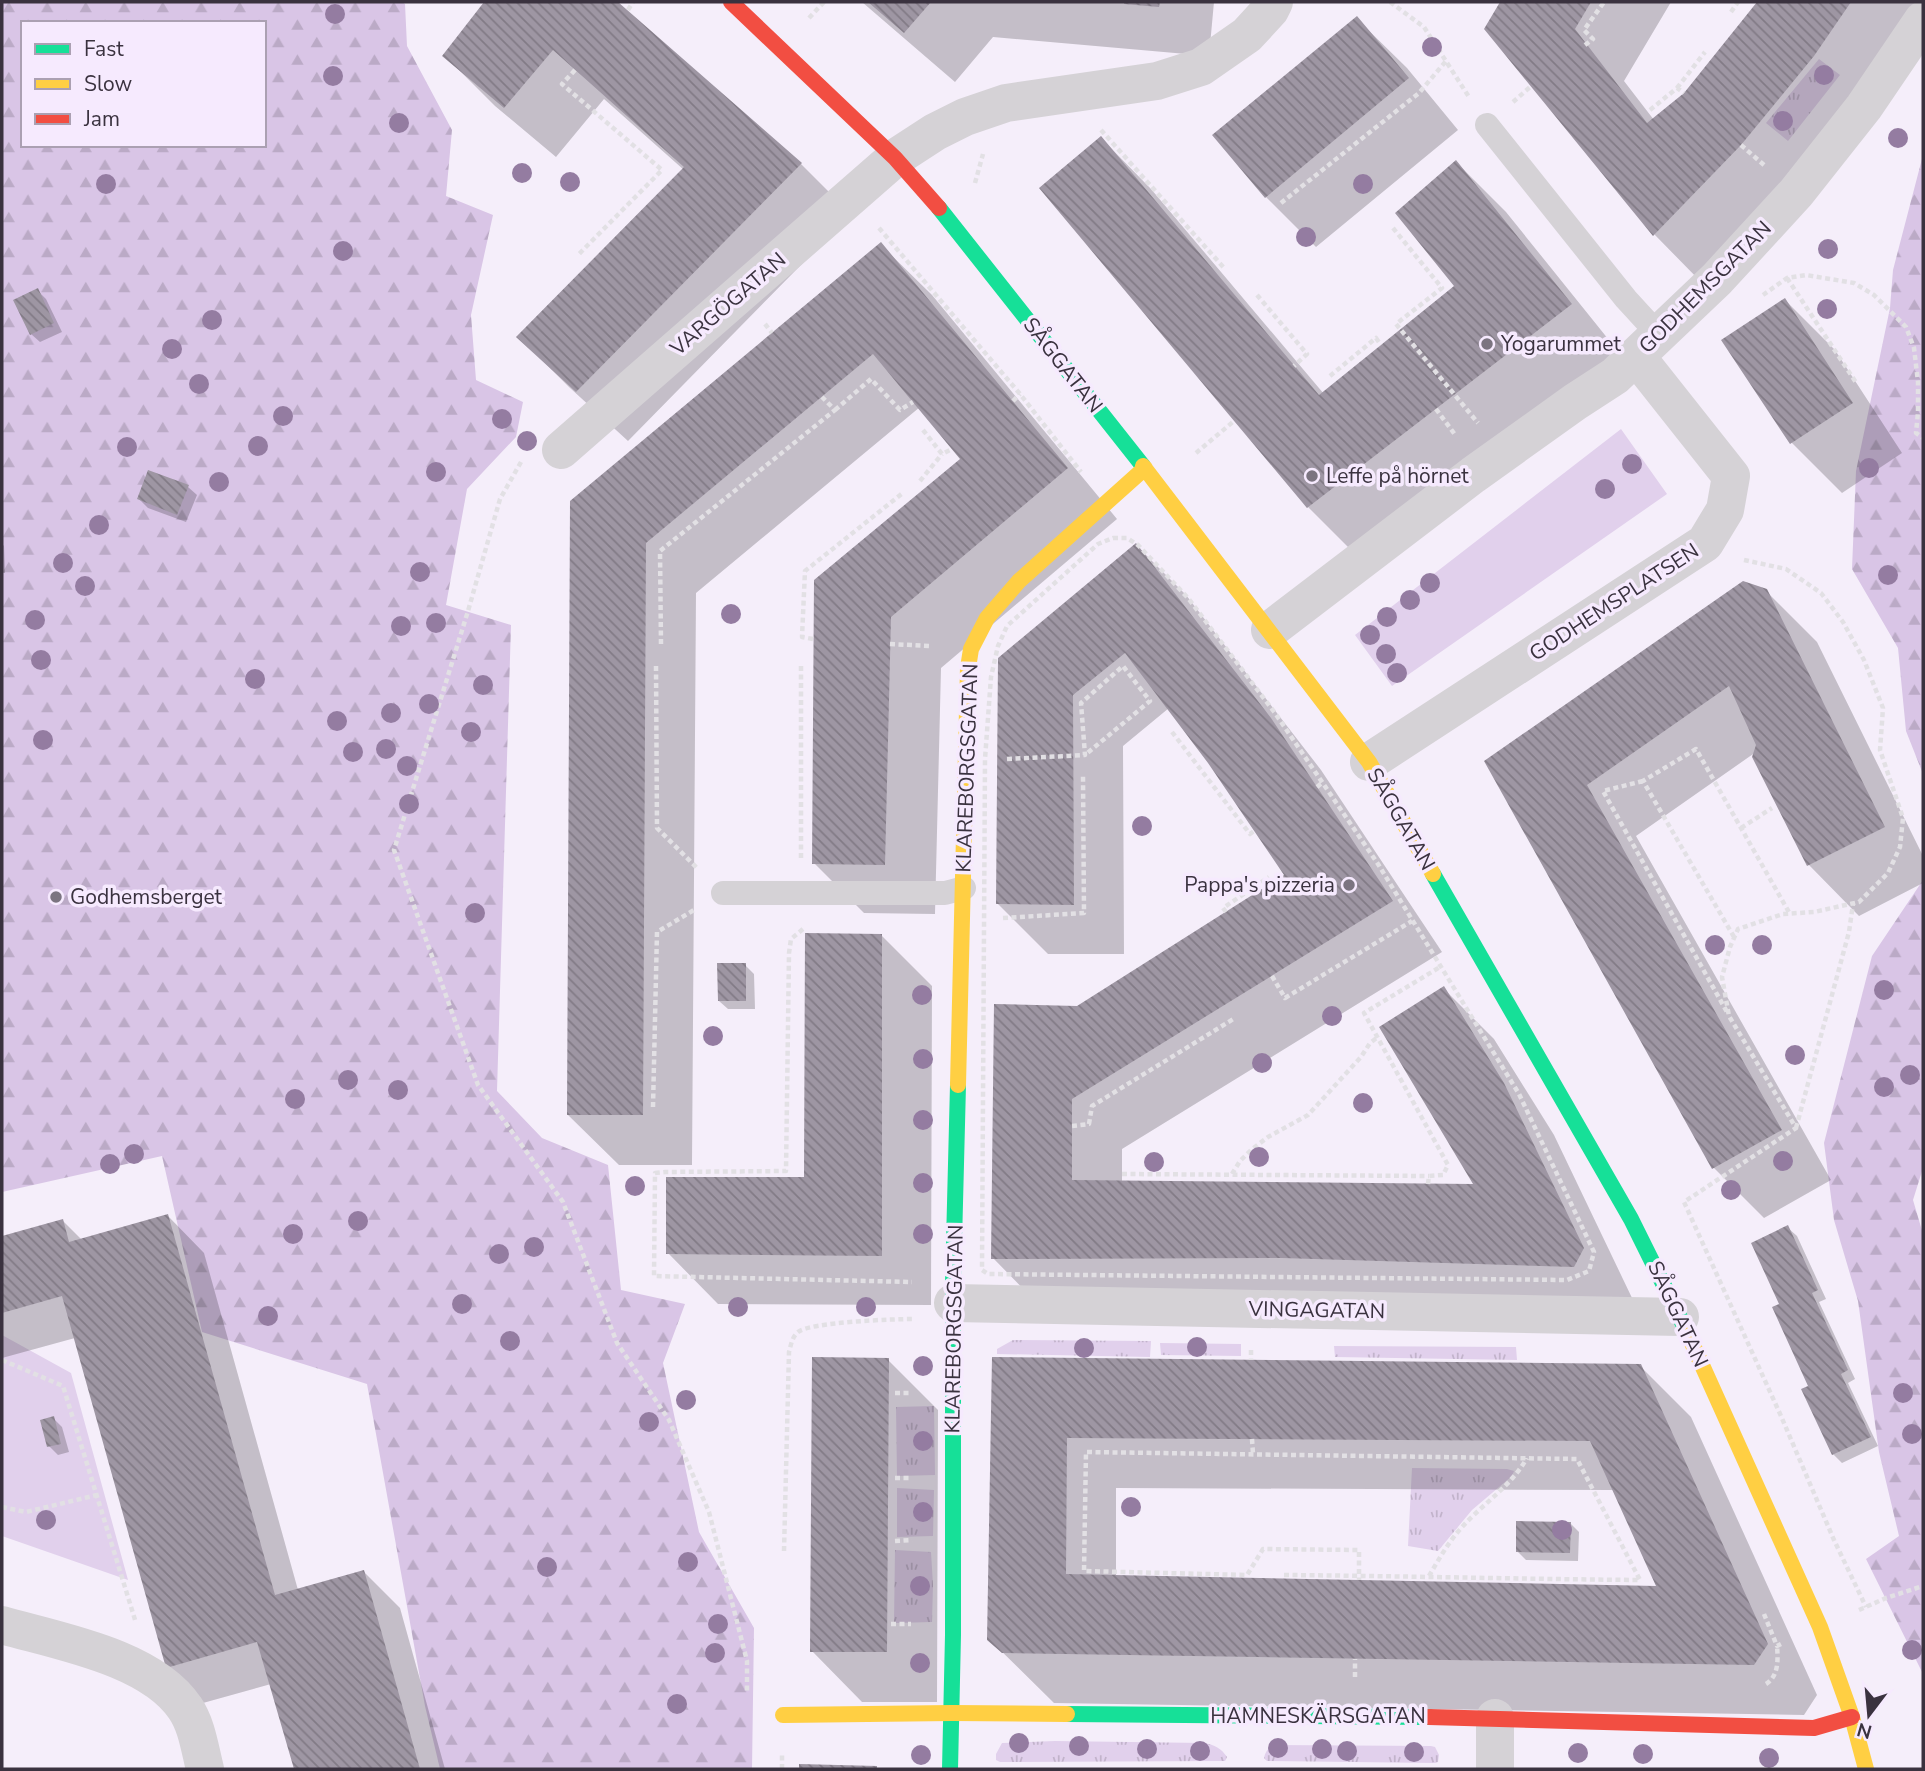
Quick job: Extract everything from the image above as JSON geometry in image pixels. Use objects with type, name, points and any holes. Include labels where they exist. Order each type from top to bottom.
[{"type":"street","name":"SÅGGATAN","points":[[731,2],[895,158],[949,220],[1145,468],[1369,762],[1625,1208],[1680,1317],[1820,1627],[1852,1717],[1866,1769]]},
{"type":"street","name":"VARGÖGATAN","points":[[561,450],[895,158],[935,132],[1006,103],[1157,81],[1201,67],[1247,35],[1274,2]]},
{"type":"street","name":"GODHEMSGATAN","points":[[1270,630],[1473,475],[1615,376],[1717,279],[1796,193],[1864,107],[1923,20]]},
{"type":"street","name":"GODHEMSPLATSEN","points":[[1369,762],[1705,543],[1725,510],[1731,476],[1647,345]]},
{"type":"street","name":"KLAREBORGSGATAN","points":[[950,1769],[953,1292],[968,668],[971,649],[987,618],[1019,581],[1145,468]]},
{"type":"street","name":"VINGAGATAN","points":[[953,1292],[1680,1317]]},
{"type":"street","points":[[2,1625],[100,1654],[154,1677],[171,1691],[186,1709],[205,1769]]},
{"type":"street","name":"HAMNESKÄRSGATAN","points":[[783,1715],[952,1713],[1495,1718],[1814,1728],[1852,1717]]},
{"type":"street","points":[[1494,1769],[1495,1718]]},
{"type":"lane","points":[[1487,125],[1626,299],[1647,345]]},
{"type":"lane","name":"KLAREBORGSGATAN","points":[[723,893],[945,893],[964,888]]},
{"type":"path","points":[[628,10],[633,2]]},
{"type":"path","points":[[809,18],[824,2]]},
{"type":"path","points":[[1390,2],[1424,27],[1487,125]]},
{"type":"path","points":[[1585,45],[1593,39],[1584,30],[1604,2]]},
{"type":"path","points":[[1731,12],[1738,2]]},
{"type":"path","points":[[1650,110],[1677,88],[1705,52]]},
{"type":"path","points":[[1281,204],[1419,93],[1446,61]]},
{"type":"path","points":[[575,70],[562,84],[662,170],[579,254]]},
{"type":"path","points":[[1677,88],[1684,93]]},
{"type":"path","points":[[1100,129],[1225,269]]},
{"type":"path","points":[[1741,145],[1772,173]]},
{"type":"path","points":[[852,196],[1020,394],[1106,503],[1127,538],[1138,545],[1188,598],[1275,713],[1323,782],[1378,864],[1519,1094],[1594,1252],[1589,1271],[1567,1280],[1554,1280],[988,1274],[982,1270],[985,759],[991,677],[998,646],[1007,626],[1098,544],[1113,538],[1127,538]]},
{"type":"path","points":[[1393,228],[1442,288],[1396,324],[1480,426]]},
{"type":"path","points":[[1787,278],[1857,384]]},
{"type":"path","points":[[1854,283],[1874,295],[1906,327],[1914,348],[1918,382],[1916,433],[1923,438]]},
{"type":"path","points":[[1257,295],[1307,354],[1294,366]]},
{"type":"path","points":[[1330,376],[1376,338],[1381,345]]},
{"type":"path","points":[[974,354],[981,348]]},
{"type":"path","points":[[661,644],[660,551],[871,379],[900,410],[913,402]]},
{"type":"path","points":[[1013,401],[1020,394]]},
{"type":"path","points":[[822,397],[835,410]]},
{"type":"path","points":[[1436,409],[1460,443]]},
{"type":"path","points":[[1196,453],[1234,421]]},
{"type":"path","points":[[923,430],[942,454]]},
{"type":"path","points":[[920,481],[942,454],[952,449]]},
{"type":"path","points":[[561,450],[523,458],[500,499],[394,850],[478,1084],[563,1202],[617,1343],[669,1420],[709,1512],[747,1661],[747,1697],[783,1715]]},
{"type":"path","points":[[813,639],[802,637],[805,571],[904,492]]},
{"type":"path","points":[[1705,543],[1729,556],[1786,569],[1821,593],[1843,622],[1859,650],[1883,708],[1880,750],[1903,818],[1900,846],[1888,873],[1859,902],[1814,912],[1783,914],[1738,929],[1722,977],[1730,1016]]},
{"type":"path","points":[[890,644],[939,647]]},
{"type":"path","points":[[653,1107],[657,932],[723,893],[657,828],[656,666]]},
{"type":"path","points":[[800,894],[801,666]]},
{"type":"path","points":[[997,760],[1086,755],[1150,701],[1123,666],[1081,703],[1086,755]]},
{"type":"path","points":[[1172,732],[1251,834],[1254,831]]},
{"type":"path","points":[[1790,914],[1696,749],[1643,781],[1604,791],[1796,1128]]},
{"type":"path","points":[[997,918],[1084,914],[1083,776]]},
{"type":"path","points":[[1643,781],[1734,937]]},
{"type":"path","points":[[1317,787],[1323,782]]},
{"type":"path","points":[[1741,828],[1772,808]]},
{"type":"path","points":[[1226,912],[1223,908],[1269,877]]},
{"type":"path","points":[[1853,904],[1849,932],[1796,1128],[1684,1202],[1866,1607]]},
{"type":"path","points":[[1272,976],[1285,998],[1407,925]]},
{"type":"path","points":[[809,928],[801,930],[791,939],[789,953],[786,1171],[655,1173],[654,1276],[953,1292]]},
{"type":"path","points":[[1122,1174],[1443,1175],[1448,1165],[1364,1013],[1434,970]]},
{"type":"path","points":[[1072,1126],[1088,1124],[1092,1105],[1235,1018]]},
{"type":"path","points":[[1232,1175],[1240,1161],[1251,1150],[1268,1137],[1308,1115],[1378,1037]]},
{"type":"path","points":[[1140,1174],[1140,1181]]},
{"type":"path","points":[[1428,1184],[1429,1176]]},
{"type":"path","points":[[784,1551],[789,1352],[794,1337],[800,1330],[830,1324],[916,1319]]},
{"type":"path","points":[[2,1360],[64,1386],[141,1640],[145,1672]]},
{"type":"path","points":[[1252,1439],[1253,1454]]},
{"type":"path","points":[[1284,1575],[1359,1578],[1640,1580],[1577,1459],[1086,1452],[1084,1571],[1247,1575],[1263,1549],[1359,1550],[1359,1578]]},
{"type":"path","points":[[1428,1577],[1463,1526],[1517,1475],[1527,1458]]},
{"type":"path","points":[[2,1507],[26,1512],[97,1495]]},
{"type":"path","points":[[1886,1598],[1923,1586]]},
{"type":"path","points":[[1760,1688],[1772,1680],[1778,1662],[1777,1646],[1762,1608]]},
{"type":"path","points":[[1777,1646],[1820,1627]]},
{"type":"green space","points":[[2,2],[402,2],[405,4],[407,46],[452,130],[446,196],[493,215],[471,315],[476,380],[523,402],[516,437],[467,489],[446,605],[511,625],[497,1091],[542,1138],[608,1165],[621,1290],[685,1304],[663,1363],[699,1532],[754,1628],[752,1769],[440,1769],[425,1706],[367,1384],[202,1332],[162,1156],[2,1192]]},
{"type":"green space","points":[[1819,59],[1840,75],[1788,141],[1766,123]]},
{"type":"green space","points":[[1923,155],[1923,774],[1906,731],[1898,648],[1852,569],[1856,471],[1890,308],[1893,270]]},
{"type":"green space","points":[[1621,429],[1667,494],[1392,686],[1355,635]]},
{"type":"green space","points":[[1923,880],[1923,1168],[1913,1200],[1923,1234],[1923,1674],[1866,1559],[1899,1536],[1879,1452],[1858,1301],[1834,1220],[1824,1143],[1872,956]]},
{"type":"green space","points":[[2,1335],[71,1373],[128,1580],[2,1536]]},
{"type":"green space","points":[[1013,1340],[1151,1341],[1150,1357],[997,1354],[997,1349]]},
{"type":"green space","points":[[1160,1343],[1241,1344],[1241,1356],[1161,1355]]},
{"type":"green space","points":[[1334,1346],[1516,1347],[1517,1360],[1335,1357]]},
{"type":"green space","points":[[934,1406],[935,1475],[897,1476],[896,1407]]},
{"type":"green space","points":[[1412,1468],[1514,1471],[1512,1476],[1472,1510],[1438,1551],[1408,1546]]},
{"type":"green space","points":[[897,1488],[934,1490],[933,1536],[897,1537]]},
{"type":"green space","points":[[895,1550],[931,1552],[932,1622],[894,1623]]},
{"type":"green space","points":[[1002,1743],[1204,1743],[1217,1747],[1227,1757],[1225,1761],[996,1760]]},
{"type":"green space","points":[[1273,1745],[1431,1746],[1435,1747],[1439,1755],[1438,1762],[1435,1763],[1267,1761],[1265,1754]]},
{"type":"building","points":[[484,2],[618,2],[802,163],[576,392],[516,337],[684,167],[553,50],[504,108],[442,56]]},
{"type":"building","points":[[868,2],[931,2],[904,33]]},
{"type":"building","points":[[1124,2],[1160,2],[1159,7]]},
{"type":"building","points":[[1500,2],[1591,2],[1575,29],[1647,123],[1684,93],[1757,2],[1851,2],[1814,56],[1741,145],[1653,236],[1484,29]]},
{"type":"building","points":[[1357,16],[1409,78],[1265,198],[1212,135]]},
{"type":"building","points":[[1101,136],[1319,395],[1454,286],[1395,213],[1456,160],[1572,304],[1307,508],[1039,188]]},
{"type":"building","points":[[881,242],[1068,468],[891,617],[885,865],[812,864],[814,580],[960,459],[873,354],[646,543],[643,1115],[567,1115],[570,501]]},
{"type":"building","points":[[38,288],[54,323],[30,335],[13,300]]},
{"type":"building","points":[[1785,298],[1853,403],[1790,444],[1721,340]]},
{"type":"building","points":[[148,470],[189,485],[177,515],[137,499]]},
{"type":"building","points":[[1136,543],[1271,718],[1393,901],[1072,1099],[1072,1180],[1473,1184],[1379,1027],[1444,986],[1504,1083],[1584,1248],[1574,1267],[1282,1258],[991,1259],[994,1004],[1077,1006],[1284,875],[1208,763],[1125,653],[1073,695],[1074,905],[996,904],[998,658]]},
{"type":"building","points":[[1743,581],[1767,589],[1885,827],[1807,866],[1752,757],[1756,745],[1729,686],[1587,785],[1782,1130],[1712,1169],[1484,761]]},
{"type":"building","points":[[805,933],[882,934],[882,1256],[666,1254],[666,1177],[804,1177]]},
{"type":"building","points":[[717,963],[746,963],[746,1001],[718,1001]]},
{"type":"building","points":[[168,1214],[275,1595],[364,1570],[420,1769],[294,1769],[257,1642],[166,1668],[62,1296],[2,1313],[2,1236],[63,1219],[69,1242]]},
{"type":"building","points":[[1788,1225],[1818,1290],[1812,1293],[1848,1370],[1841,1374],[1871,1437],[1832,1455],[1801,1389],[1808,1386],[1772,1307],[1779,1304],[1751,1243]]},
{"type":"building","points":[[812,1357],[889,1358],[887,1652],[810,1652]]},
{"type":"building","points":[[992,1357],[1641,1364],[1768,1644],[1754,1665],[1002,1653],[987,1640]],"holes":[[[1067,1438],[1590,1441],[1656,1586],[1066,1574]]]},
{"type":"building","points":[[54,1416],[61,1444],[47,1447],[40,1420]]},
{"type":"building","points":[[1516,1521],[1571,1522],[1570,1553],[1516,1552]]},
{"type":"building","points":[[799,1764],[877,1766],[877,1769],[799,1769]]},
{"type":"traffic: fast","points":[[939,208],[1143,466]]},
{"type":"traffic: fast","points":[[1433,874],[1631,1219],[1688,1334]]},
{"type":"traffic: fast","points":[[950,1769],[953,1635],[953,1282],[958,1085]]},
{"type":"traffic: fast","points":[[1067,1714],[1429,1717]]},
{"type":"traffic: slow","points":[[1143,466],[1369,762],[1433,874]]},
{"type":"traffic: slow","points":[[958,1085],[968,668],[971,649],[987,618],[1019,581],[1145,468]]},
{"type":"traffic: slow","points":[[1688,1334],[1820,1627],[1852,1717],[1866,1769]]},
{"type":"traffic: slow","points":[[783,1715],[1067,1714]]},
{"type":"traffic: jam","points":[[731,2],[895,158],[939,208]]},
{"type":"traffic: jam","points":[[1429,1717],[1814,1728],[1852,1717]]},
{"type":"place","name":"Yogarummet","points":[[1487,344]]},
{"type":"place","name":"Leffe på hörnet","points":[[1312,476]]},
{"type":"place","name":"Pappa's pizzeria","points":[[1349,885]]},
{"type":"place","name":"Godhemsberget","points":[[56,897]]}]
